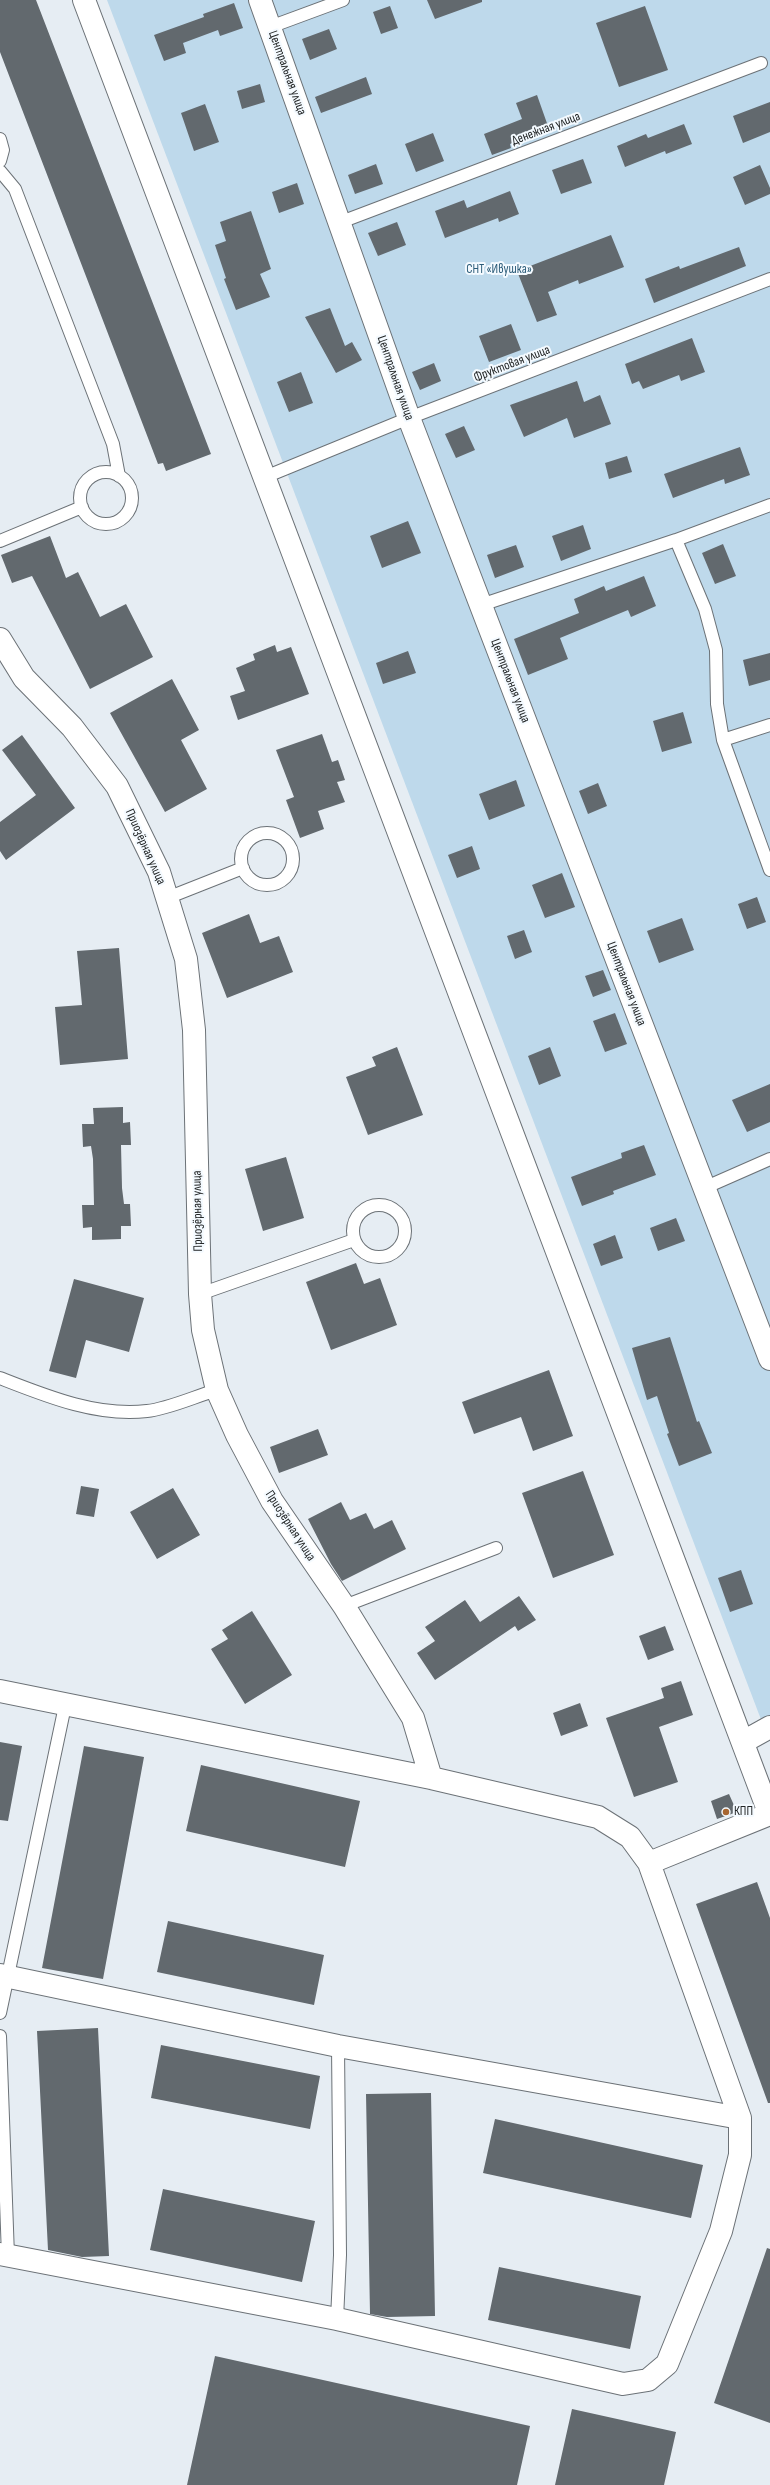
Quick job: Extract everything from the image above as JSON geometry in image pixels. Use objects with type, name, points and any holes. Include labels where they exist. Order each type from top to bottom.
[{"type":"street","points":[[84,0],[770,1814],[649,1863]]},
{"type":"street","name":"Центральная улица","points":[[260,0],[341,222],[409,418],[770,1359]]},
{"type":"street","name":"Приозёрная улица","points":[[0,640],[24,678],[72,727],[117,786],[159,872],[186,960],[194,1030],[200,1294],[203,1330],[217,1390],[272,1501],[344,1606],[413,1718],[431,1778]]},
{"type":"street","points":[[0,1691],[65,1706],[431,1778],[598,1817],[630,1837],[649,1863],[740,2118],[740,2155],[721,2231],[667,2364],[648,2380],[623,2384],[337,2319],[4,2255]]},
{"type":"street","points":[[743,1742],[770,1727]]},
{"type":"street","points":[[3,1976],[338,2046],[740,2118]]},
{"type":"lane","points":[[270,27],[343,0]]},
{"type":"lane","name":"Денежная улица","points":[[341,222],[761,63]]},
{"type":"lane","points":[[0,139],[3,150],[0,161]]},
{"type":"lane","points":[[0,171],[16,189],[112,444],[118,476],[130,489],[132,498],[126,515],[110,524],[102,524],[90,518],[82,507],[82,490],[93,476],[101,473],[118,476]]},
{"type":"lane","name":"Фруктовая улица","points":[[265,478],[409,418],[770,280]]},
{"type":"lane","points":[[481,605],[676,540],[770,505]]},
{"type":"lane","points":[[0,541],[82,507]]},
{"type":"lane","points":[[676,540],[706,609],[716,650],[717,704],[723,740],[770,870]]},
{"type":"lane","points":[[723,740],[770,725]]},
{"type":"lane","points":[[262,833],[279,836],[291,850],[291,867],[286,875],[276,883],[262,884],[254,881],[242,868],[242,850],[253,836],[262,833]]},
{"type":"lane","points":[[167,898],[242,868]]},
{"type":"lane","points":[[704,1188],[770,1159]]},
{"type":"lane","points":[[374,1205],[391,1208],[403,1222],[404,1230],[401,1243],[392,1253],[383,1256],[366,1253],[354,1240],[354,1222],[365,1208],[374,1205]]},
{"type":"lane","points":[[200,1294],[354,1240]]},
{"type":"lane","points":[[0,1378],[47,1396],[115,1412],[148,1411],[217,1390]]},
{"type":"lane","points":[[344,1606],[496,1548]]},
{"type":"lane","points":[[0,2013],[3,1976],[65,1706]]},
{"type":"lane","points":[[0,2036],[4,2255]]},
{"type":"lane","points":[[337,2319],[340,2255],[338,2046]]},
{"type":"green space","name":"СНТ «Ивушка»","points":[[107,0],[770,0],[770,1737],[765,1730]]},
{"type":"building","points":[[0,0],[36,0],[211,454],[166,471],[163,463],[158,464],[0,52]]},
{"type":"building","points":[[427,0],[482,0],[482,2],[435,19]]},
{"type":"building","points":[[234,3],[243,28],[220,36],[218,30],[183,43],[186,53],[164,61],[154,35],[204,17],[203,14]]},
{"type":"building","points":[[390,6],[398,28],[381,34],[373,12]]},
{"type":"building","points":[[645,6],[668,70],[619,87],[596,23]]},
{"type":"building","points":[[329,29],[337,49],[310,60],[302,39]]},
{"type":"building","points":[[366,77],[372,94],[321,113],[315,97]]},
{"type":"building","points":[[260,84],[265,102],[242,109],[237,91]]},
{"type":"building","points":[[537,95],[549,129],[510,144],[511,148],[492,155],[484,134],[522,119],[516,103]]},
{"type":"building","points":[[770,102],[770,132],[743,143],[733,116]]},
{"type":"building","points":[[205,104],[219,142],[194,151],[181,113]]},
{"type":"building","points":[[684,124],[692,144],[666,154],[665,151],[625,167],[617,146],[646,134],[648,138]]},
{"type":"building","points":[[433,133],[444,161],[416,172],[405,144]]},
{"type":"building","points":[[583,159],[592,183],[561,194],[552,170]]},
{"type":"building","points":[[376,164],[383,184],[355,194],[348,175]]},
{"type":"building","points":[[760,165],[770,188],[770,194],[745,205],[733,177]]},
{"type":"building","points":[[297,183],[304,204],[279,213],[272,192]]},
{"type":"building","points":[[510,191],[519,214],[499,222],[498,218],[445,238],[435,211],[464,200],[467,208]]},
{"type":"building","points":[[251,211],[271,269],[260,274],[270,297],[236,310],[224,279],[226,278],[215,245],[226,241],[220,222]]},
{"type":"building","points":[[397,222],[406,245],[378,256],[368,233]]},
{"type":"building","points":[[611,235],[624,267],[579,284],[578,280],[548,292],[557,315],[537,322],[517,271]]},
{"type":"building","points":[[739,247],[746,266],[654,303],[645,279],[679,266],[680,269]]},
{"type":"building","points":[[330,308],[345,346],[352,342],[362,360],[336,373],[305,317]]},
{"type":"building","points":[[511,324],[521,350],[489,362],[479,336]]},
{"type":"building","points":[[692,338],[705,372],[681,381],[679,375],[643,389],[639,381],[632,384],[625,364]]},
{"type":"building","points":[[434,363],[441,381],[420,390],[412,372]]},
{"type":"building","points":[[301,372],[313,403],[289,412],[277,382]]},
{"type":"building","points":[[577,381],[584,402],[600,395],[611,424],[574,438],[567,418],[524,437],[510,405]]},
{"type":"building","points":[[464,426],[475,450],[456,458],[445,434]]},
{"type":"building","points":[[740,447],[750,475],[725,484],[724,479],[673,498],[664,474]]},
{"type":"building","points":[[627,456],[632,472],[609,479],[605,463]]},
{"type":"building","points":[[408,521],[421,553],[382,568],[370,536]]},
{"type":"building","points":[[583,525],[591,549],[561,561],[552,536]]},
{"type":"building","points":[[50,536],[66,578],[78,572],[100,617],[126,604],[153,657],[90,689],[32,576],[12,583],[1,555]]},
{"type":"building","points":[[723,544],[736,576],[715,584],[702,553]]},
{"type":"building","points":[[516,545],[524,567],[495,578],[487,555]]},
{"type":"building","points":[[644,576],[656,606],[631,617],[628,610],[560,638],[568,659],[528,675],[514,639],[579,613],[574,599],[604,586],[606,591]]},
{"type":"building","points":[[275,645],[277,652],[291,647],[309,694],[238,720],[230,696],[245,691],[236,668],[255,660],[253,654]]},
{"type":"building","points":[[408,651],[416,673],[383,684],[376,663]]},
{"type":"building","points":[[770,653],[770,680],[749,686],[743,660]]},
{"type":"building","points":[[172,679],[199,730],[181,740],[207,789],[165,812],[110,713]]},
{"type":"building","points":[[683,712],[692,743],[662,752],[653,721]]},
{"type":"building","points":[[322,734],[332,762],[338,760],[345,780],[337,782],[345,802],[318,811],[324,829],[300,838],[286,800],[294,797],[276,750]]},
{"type":"building","points":[[22,735],[75,808],[6,860],[0,851],[0,822],[36,795],[2,750]]},
{"type":"building","points":[[516,780],[525,806],[489,820],[479,794]]},
{"type":"building","points":[[598,783],[607,806],[588,814],[579,791]]},
{"type":"building","points":[[472,846],[480,869],[457,878],[448,855]]},
{"type":"building","points":[[562,873],[575,907],[545,918],[532,885]]},
{"type":"building","points":[[757,897],[766,922],[747,929],[738,904]]},
{"type":"building","points":[[249,914],[260,943],[279,936],[293,972],[227,998],[202,933]]},
{"type":"building","points":[[682,918],[694,950],[659,963],[647,931]]},
{"type":"building","points":[[524,930],[532,952],[515,959],[507,936]]},
{"type":"building","points":[[119,948],[128,1059],[60,1065],[55,1007],[82,1005],[77,951]]},
{"type":"building","points":[[603,970],[611,990],[593,997],[585,976]]},
{"type":"building","points":[[615,1013],[627,1044],[605,1052],[593,1021]]},
{"type":"building","points":[[397,1047],[423,1115],[368,1135],[346,1077],[376,1066],[372,1057]]},
{"type":"building","points":[[550,1047],[561,1076],[539,1085],[528,1056]]},
{"type":"building","points":[[770,1084],[770,1122],[747,1132],[732,1100]]},
{"type":"building","points":[[123,1107],[123,1123],[130,1122],[131,1145],[121,1145],[122,1188],[124,1204],[130,1204],[131,1226],[121,1226],[121,1239],[92,1240],[92,1227],[83,1228],[82,1205],[94,1205],[93,1159],[91,1146],[83,1147],[82,1124],[94,1124],[93,1108]]},
{"type":"building","points":[[644,1145],[656,1175],[613,1191],[614,1194],[582,1206],[571,1177],[622,1158],[621,1153]]},
{"type":"building","points":[[286,1157],[304,1218],[263,1231],[245,1169]]},
{"type":"building","points":[[676,1218],[685,1241],[658,1251],[650,1228]]},
{"type":"building","points":[[615,1235],[623,1258],[601,1266],[593,1244]]},
{"type":"building","points":[[356,1263],[364,1284],[380,1278],[397,1325],[331,1350],[306,1282]]},
{"type":"building","points":[[74,1279],[144,1298],[129,1352],[86,1340],[76,1378],[49,1371]]},
{"type":"building","points":[[670,1337],[697,1422],[699,1421],[712,1453],[679,1466],[667,1434],[669,1433],[657,1396],[647,1400],[632,1348]]},
{"type":"building","points":[[549,1370],[573,1436],[533,1451],[521,1417],[474,1434],[462,1402]]},
{"type":"building","points":[[318,1429],[328,1455],[279,1473],[270,1447]]},
{"type":"building","points":[[583,1471],[614,1555],[553,1578],[522,1493]]},
{"type":"building","points":[[81,1486],[99,1489],[94,1517],[76,1514]]},
{"type":"building","points":[[173,1488],[200,1535],[157,1559],[130,1512]]},
{"type":"building","points":[[341,1502],[350,1520],[366,1513],[374,1529],[392,1520],[406,1549],[342,1581],[331,1564],[308,1519]]},
{"type":"building","points":[[741,1570],[753,1604],[730,1612],[718,1578]]},
{"type":"building","points":[[519,1596],[536,1620],[518,1631],[515,1626],[435,1680],[417,1653],[435,1641],[425,1627],[465,1600],[480,1622]]},
{"type":"building","points":[[252,1611],[292,1675],[245,1704],[211,1649],[228,1639],[222,1630]]},
{"type":"building","points":[[665,1626],[674,1650],[648,1660],[639,1636]]},
{"type":"building","points":[[681,1681],[693,1715],[659,1727],[678,1782],[634,1797],[606,1718],[664,1698],[661,1688]]},
{"type":"building","points":[[580,1703],[588,1726],[561,1736],[553,1713]]},
{"type":"building","points":[[0,1742],[22,1746],[8,1821],[0,1820]]},
{"type":"building","points":[[84,1746],[144,1757],[103,1979],[42,1968]]},
{"type":"building","points":[[201,1765],[360,1801],[345,1867],[186,1831]]},
{"type":"building","name":"КПП","points":[[729,1794],[737,1812],[717,1819],[711,1801]]},
{"type":"building","points":[[757,1882],[770,1918],[770,2103],[768,2103],[696,1904]]},
{"type":"building","points":[[168,1921],[324,1955],[314,2005],[157,1972]]},
{"type":"building","points":[[98,2028],[109,2256],[82,2257],[48,2250],[37,2031]]},
{"type":"building","points":[[161,2045],[320,2076],[310,2129],[151,2098]]},
{"type":"building","points":[[431,2093],[435,2316],[387,2317],[370,2314],[366,2094]]},
{"type":"building","points":[[495,2119],[703,2165],[691,2218],[483,2173]]},
{"type":"building","points":[[163,2189],[315,2221],[302,2282],[150,2250]]},
{"type":"building","points":[[767,2248],[770,2249],[770,2423],[714,2403]]},
{"type":"building","points":[[499,2267],[641,2296],[630,2349],[488,2320]]},
{"type":"building","points":[[215,2356],[530,2426],[517,2485],[187,2485]]},
{"type":"building","points":[[572,2409],[676,2432],[664,2485],[555,2485]]},
{"type":"place","name":"КПП","points":[[726,1812]]}]
